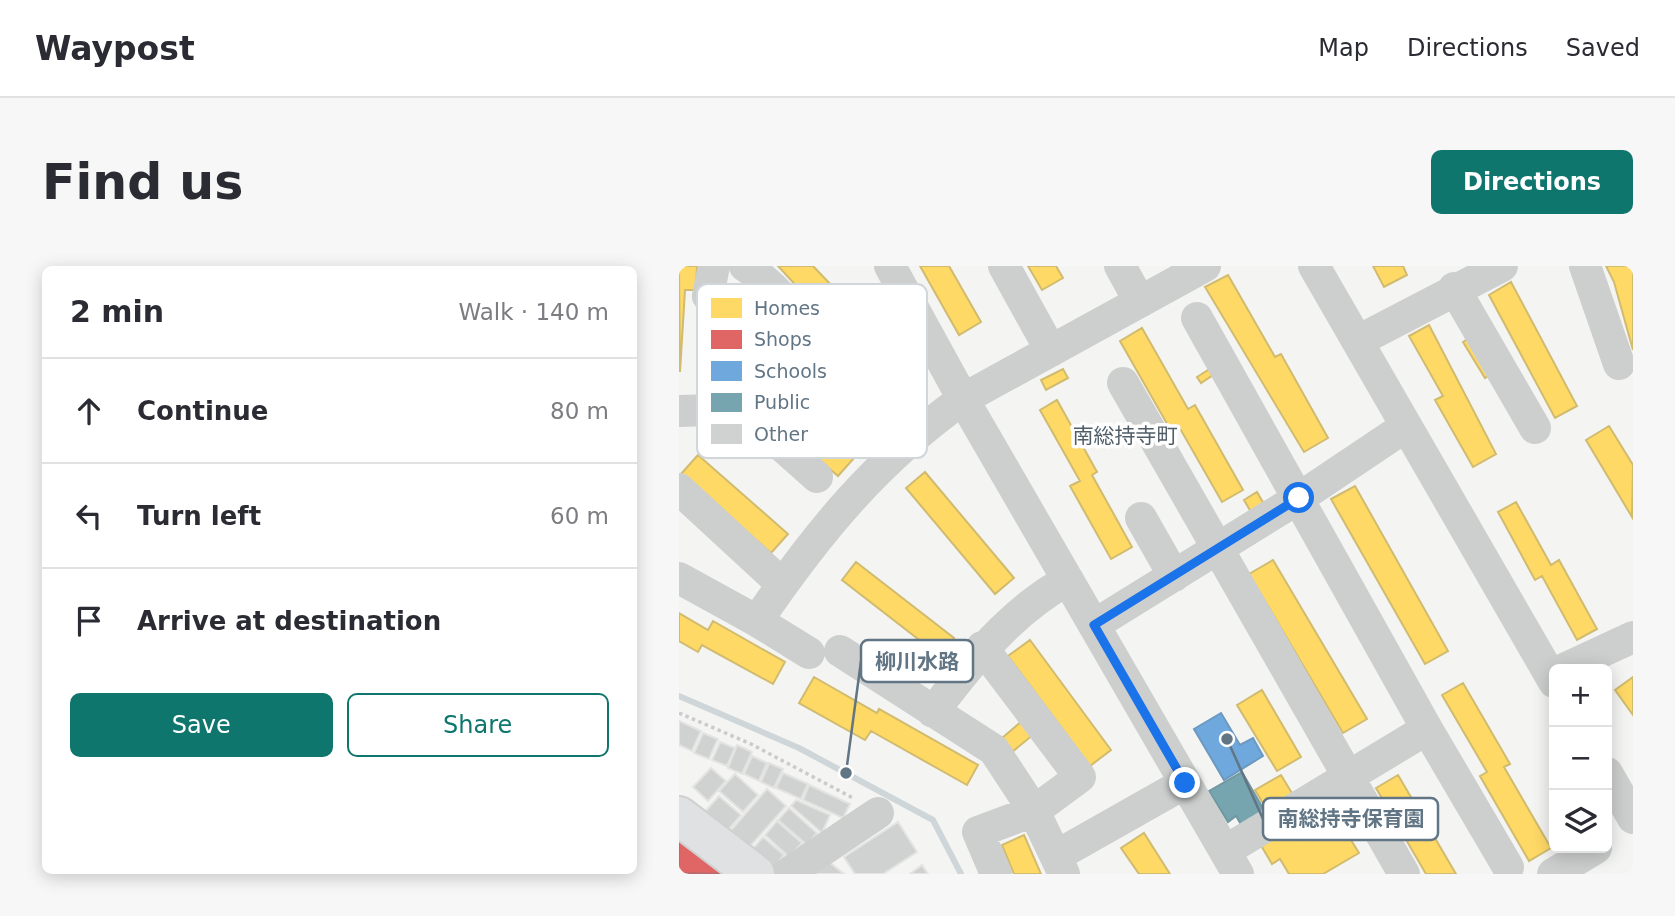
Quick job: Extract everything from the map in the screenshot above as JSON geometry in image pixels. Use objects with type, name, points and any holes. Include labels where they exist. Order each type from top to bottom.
[{"type":"main road","points":[[679,816],[755,874]]},
{"type":"street","points":[[710,284],[714,266]]},
{"type":"street","points":[[745,266],[767,284]]},
{"type":"street","points":[[890,266],[900,284]]},
{"type":"street","points":[[1003,266],[1051,351]]},
{"type":"street","points":[[1121,266],[1140,302]]},
{"type":"street","points":[[927,418],[1205,266]]},
{"type":"street","points":[[1314,266],[1405,427],[1549,664]]},
{"type":"street","points":[[1585,266],[1619,364]]},
{"type":"street","points":[[1358,341],[1478,274],[1535,428]]},
{"type":"street","points":[[1197,318],[1427,729],[1508,867]]},
{"type":"street","points":[[927,333],[1231,863],[1347,778],[1427,729]]},
{"type":"street","points":[[1123,383],[1404,874]]},
{"type":"street","points":[[679,411],[697,410]]},
{"type":"street","points":[[1094,625],[1299,498],[1405,427]]},
{"type":"street","points":[[796,458],[817,477]]},
{"type":"street","points":[[757,621],[871,458]]},
{"type":"street","points":[[679,489],[782,584]]},
{"type":"street","points":[[1141,518],[1174,576]]},
{"type":"street","points":[[679,578],[814,656],[933,712],[994,750],[1034,811],[1060,865],[1185,783]]},
{"type":"street","points":[[933,712],[982,648],[1050,590],[1068,580]]},
{"type":"street","points":[[1578,664],[1633,637]]},
{"type":"street","points":[[982,648],[1080,777],[1034,811],[978,832],[996,874]]},
{"type":"street","points":[[1612,782],[1633,818]]},
{"type":"street","points":[[787,874],[878,813]]},
{"type":"street","points":[[1612,839],[1633,826]]},
{"type":"street","points":[[1553,874],[1589,853]]},
{"type":"path","points":[[679,713],[751,744],[831,784],[878,813]]},
{"type":"building: Homes","points":[[679,266],[697,266],[696,290],[685,290],[680,372]]},
{"type":"building: Homes","points":[[778,266],[813,266],[830,284],[795,284]]},
{"type":"building: Homes","points":[[920,266],[949,266],[981,322],[959,335]]},
{"type":"building: Homes","points":[[1028,266],[1056,266],[1063,278],[1042,290]]},
{"type":"building: Homes","points":[[1373,266],[1403,266],[1407,275],[1384,287]]},
{"type":"building: Homes","points":[[1606,266],[1633,266],[1633,350],[1614,282]]},
{"type":"building: Homes","points":[[1228,275],[1275,357],[1281,354],[1328,438],[1304,452],[1205,287]]},
{"type":"building: Homes","points":[[1511,282],[1577,406],[1555,418],[1489,295]]},
{"type":"building: Homes","points":[[1429,325],[1496,454],[1473,467],[1435,400],[1443,396],[1409,336]]},
{"type":"building: Homes","points":[[1142,328],[1188,409],[1195,405],[1243,490],[1222,502],[1178,425],[1170,429],[1120,341]]},
{"type":"building: Homes","points":[[1476,334],[1498,370],[1485,378],[1463,342]]},
{"type":"building: Homes","points":[[1216,365],[1213,375],[1201,383],[1197,377]]},
{"type":"building: Homes","points":[[1063,369],[1068,378],[1046,390],[1041,380]]},
{"type":"building: Homes","points":[[1057,400],[1097,472],[1092,475],[1132,547],[1111,559],[1070,486],[1080,481],[1040,410]]},
{"type":"building: Homes","points":[[1609,426],[1633,465],[1632,517],[1586,440]]},
{"type":"building: Homes","points":[[697,456],[701,458],[788,534],[771,553],[681,474]]},
{"type":"building: Homes","points":[[817,458],[854,458],[838,476]]},
{"type":"building: Homes","points":[[925,472],[1014,578],[995,594],[906,488]]},
{"type":"building: Homes","points":[[1355,486],[1448,651],[1425,664],[1331,499]]},
{"type":"building: Homes","points":[[1257,492],[1264,504],[1251,512],[1244,500]]},
{"type":"building: Homes","points":[[1516,502],[1551,565],[1559,560],[1597,629],[1577,640],[1542,576],[1535,580],[1498,512]]},
{"type":"building: Homes","points":[[1273,560],[1367,719],[1343,733],[1249,574]]},
{"type":"building: Homes","points":[[856,562],[954,638],[940,656],[842,580]]},
{"type":"building: Homes","points":[[679,613],[708,630],[713,621],[785,662],[773,684],[702,645],[698,652],[679,641]]},
{"type":"building: Homes","points":[[1030,640],[1111,750],[1090,766],[1008,656]]},
{"type":"building: Homes","points":[[814,677],[877,713],[879,709],[978,765],[967,785],[871,731],[865,740],[799,703]]},
{"type":"building: Homes","points":[[1633,677],[1633,715],[1615,690]]},
{"type":"building: Homes","points":[[1463,683],[1510,764],[1504,767],[1549,845],[1549,849],[1529,861],[1480,776],[1487,772],[1442,695]]},
{"type":"building: Homes","points":[[1262,690],[1301,757],[1277,771],[1237,705]]},
{"type":"building: Homes","points":[[1022,721],[1034,734],[1006,757],[995,744]]},
{"type":"building: Homes","points":[[1281,775],[1293,795],[1267,810],[1255,790]]},
{"type":"building: Homes","points":[[1398,775],[1456,874],[1426,874],[1376,788]]},
{"type":"building: Homes","points":[[1338,819],[1359,853],[1323,874],[1289,874],[1280,859],[1272,864],[1259,842],[1291,823],[1301,840]]},
{"type":"building: Homes","points":[[1144,833],[1170,874],[1139,874],[1121,848]]},
{"type":"building: Homes","points":[[1024,835],[1041,874],[1014,874],[1002,845]]},
{"type":"building: Shops","points":[[679,830],[736,874],[679,873]]},
{"type":"building: Schools","points":[[1221,713],[1240,745],[1253,738],[1263,756],[1224,780],[1194,729]]},
{"type":"building: Public","points":[[1242,772],[1265,812],[1242,826],[1236,816],[1228,822],[1209,791]]},
{"type":"building: Other","points":[[679,721],[701,731],[692,751],[679,745]]},
{"type":"building: Other","points":[[703,733],[718,739],[709,759],[694,753]]},
{"type":"building: Other","points":[[720,742],[735,748],[727,766],[712,760]]},
{"type":"building: Other","points":[[737,745],[752,752],[742,774],[728,768]]},
{"type":"building: Other","points":[[752,756],[767,763],[759,781],[744,774]]},
{"type":"building: Other","points":[[769,763],[783,769],[774,788],[761,782]]},
{"type":"building: Other","points":[[711,768],[726,781],[708,801],[693,787]]},
{"type":"building: Other","points":[[783,773],[808,784],[801,799],[776,788]]},
{"type":"building: Other","points":[[735,774],[758,795],[743,812],[719,791]]},
{"type":"building: Other","points":[[809,785],[850,804],[843,818],[803,800]]},
{"type":"building: Other","points":[[767,789],[786,806],[745,852],[726,836]]},
{"type":"building: Other","points":[[719,796],[741,815],[724,835],[702,815]]},
{"type":"building: Other","points":[[796,800],[830,815],[822,833],[791,806]]},
{"type":"building: Other","points":[[789,808],[817,833],[807,845],[778,820]]},
{"type":"building: Other","points":[[777,821],[802,843],[789,857],[765,835]]},
{"type":"building: Other","points":[[898,822],[917,852],[883,874],[855,874],[844,857]]},
{"type":"building: Other","points":[[763,837],[784,855],[770,872],[749,853]]},
{"type":"building: Other","points":[[824,858],[844,874],[812,874]]},
{"type":"building: Other","points":[[922,865],[928,874],[910,874]]},
{"type":"waterway","points":[[679,696],[799,748],[933,820],[961,874]]},
{"type":"place","name":"南総持寺保育園","points":[[1227,739]]},
{"type":"place","name":"柳川水路","points":[[846,773]]},
{"type":"district","name":"南総持寺町","points":[[1125,436]]},
{"type":"route","points":[[1185,783],[1094,625],[1299,498]]}]
